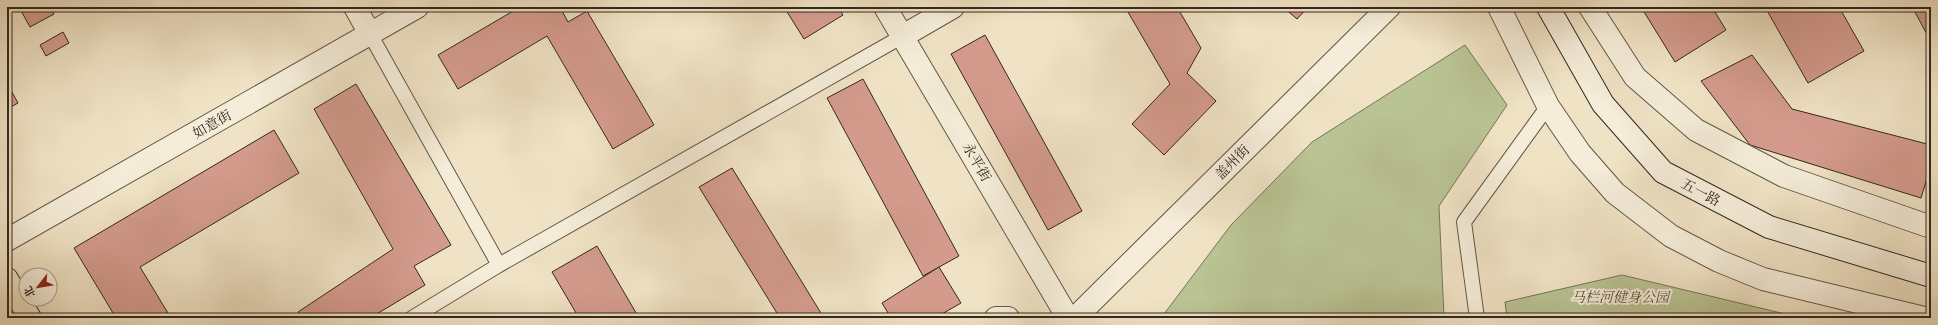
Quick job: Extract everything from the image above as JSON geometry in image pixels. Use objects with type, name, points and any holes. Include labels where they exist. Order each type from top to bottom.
[{"type":"main road","points":[[7,279],[30,318]]},
{"type":"street","points":[[354,7],[370,34]]},
{"type":"street","name":"如意街","points":[[7,240],[417,7]]},
{"type":"street","name":"永平街","points":[[885,7],[1068,318]]},
{"type":"street","points":[[903,36],[953,7]]},
{"type":"street","name":"盖州街","points":[[1075,318],[1389,7]]},
{"type":"street","points":[[1499,7],[1548,106],[1580,153],[1614,193],[1672,236],[1719,261],[1763,279],[1924,318]]},
{"type":"street","name":"五一路","points":[[1548,7],[1603,104],[1663,172],[1769,227],[1931,276]]},
{"type":"street","points":[[1590,7],[1635,77],[1696,130],[1784,176],[1931,227]]},
{"type":"street","points":[[996,318],[1008,318]]},
{"type":"lane","points":[[370,34],[500,265]]},
{"type":"lane","points":[[412,318],[500,265],[903,36]]},
{"type":"lane","points":[[1477,318],[1464,222],[1548,106]]},
{"type":"green space","points":[[1465,45],[1507,105],[1439,206],[1444,318],[1161,318],[1231,225],[1312,142]]},
{"type":"green space","name":"马栏河健身公园","points":[[1622,275],[1802,318],[1507,318],[1505,302]]},
{"type":"building","points":[[19,7],[50,7],[54,14],[30,27]]},
{"type":"building","points":[[520,7],[560,7],[568,22],[587,11],[654,125],[613,149],[547,36],[458,89],[438,55]]},
{"type":"building","points":[[784,7],[838,7],[843,15],[804,39]]},
{"type":"building","points":[[1125,7],[1177,7],[1201,48],[1187,73],[1216,101],[1164,155],[1132,124],[1170,84]]},
{"type":"building","points":[[1283,7],[1308,7],[1297,19]]},
{"type":"building","points":[[1641,7],[1712,7],[1726,30],[1675,62]]},
{"type":"building","points":[[1765,7],[1839,7],[1864,51],[1808,83]]},
{"type":"building","points":[[1925,7],[1931,7],[1931,42],[1915,12]]},
{"type":"building","points":[[63,32],[69,43],[46,56],[40,45]]},
{"type":"building","points":[[985,35],[1082,211],[1048,230],[951,54]]},
{"type":"building","points":[[1752,55],[1792,109],[1931,145],[1931,165],[1921,198],[1750,145],[1701,81]]},
{"type":"building","points":[[863,79],[959,256],[923,276],[827,98]]},
{"type":"building","points":[[7,83],[18,103],[7,109]]},
{"type":"building","points":[[356,84],[451,245],[414,266],[425,285],[370,318],[301,318],[298,312],[393,249],[314,109]]},
{"type":"building","points":[[274,130],[299,173],[140,267],[171,318],[116,318],[74,248]]},
{"type":"building","points":[[732,168],[824,318],[780,318],[699,187]]},
{"type":"building","points":[[597,246],[639,318],[579,318],[552,272]]},
{"type":"building","points":[[939,267],[961,303],[935,318],[891,318],[882,303]]}]
